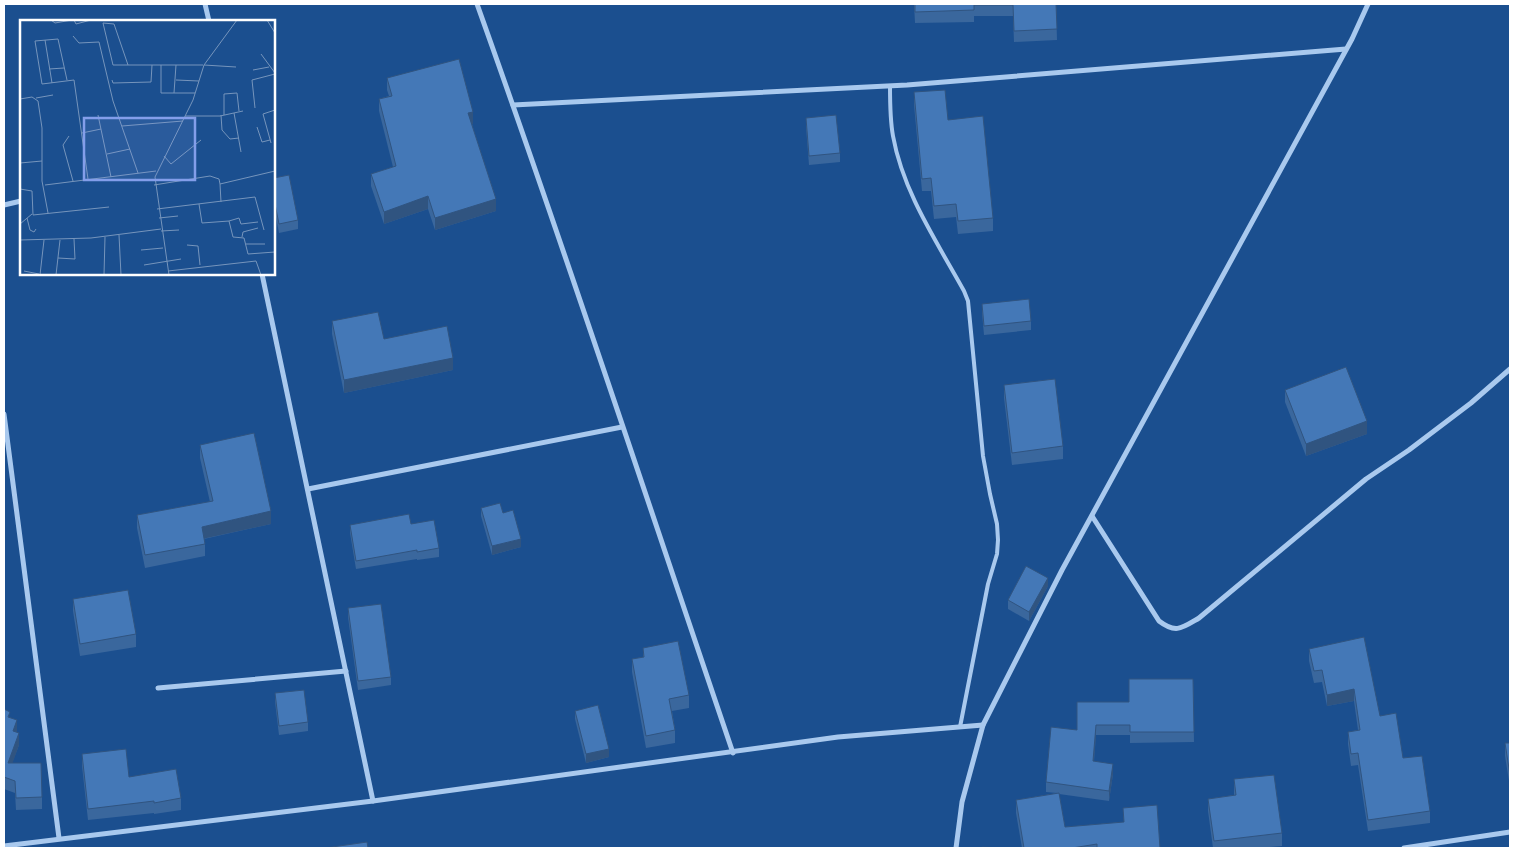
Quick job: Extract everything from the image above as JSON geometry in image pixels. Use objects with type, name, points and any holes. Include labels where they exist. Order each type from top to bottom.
[{"type":"street","points":[[206,4],[209,20]]},
{"type":"street","points":[[477,4],[539,177],[733,753]]},
{"type":"street","points":[[956,848],[962,802],[983,725],[1092,516],[1346,50],[1368,4]]},
{"type":"street","points":[[513,105],[890,86],[1346,50]]},
{"type":"street","points":[[4,205],[20,200]]},
{"type":"street","points":[[262,275],[373,801]]},
{"type":"street","points":[[1092,516],[1159,621],[1168,628],[1175,629],[1186,626],[1199,618],[1366,479],[1409,450],[1471,403],[1510,369]]},
{"type":"street","points":[[4,414],[59,838]]},
{"type":"street","points":[[308,489],[622,427]]},
{"type":"street","points":[[158,688],[346,671]]},
{"type":"street","points":[[4,846],[373,801],[733,753],[838,737],[983,725]]},
{"type":"street","points":[[1404,848],[1510,832]]},
{"type":"lane","points":[[890,86],[893,137],[906,179],[915,202],[964,291],[968,302],[983,456],[997,524],[996,554],[988,584],[960,727]]},
{"type":"building","points":[[915,4],[1056,4],[1057,29],[1014,31],[1013,5],[974,5],[974,10],[915,12]]},
{"type":"building","points":[[459,59],[473,112],[468,113],[496,199],[435,218],[428,196],[384,212],[371,174],[396,166],[379,99],[392,96],[387,78]]},
{"type":"building","points":[[945,90],[948,120],[983,116],[993,218],[958,221],[956,204],[934,206],[931,178],[922,179],[914,92]]},
{"type":"building","points":[[836,115],[840,153],[809,156],[806,118]]},
{"type":"building","points":[[289,175],[298,220],[279,224],[275,204],[275,178]]},
{"type":"building","points":[[1029,299],[1031,321],[984,326],[982,304]]},
{"type":"building","points":[[378,312],[384,339],[447,326],[453,358],[344,380],[332,321]]},
{"type":"building","points":[[1346,367],[1367,421],[1306,444],[1285,390]]},
{"type":"building","points":[[1055,379],[1063,446],[1012,453],[1004,385]]},
{"type":"building","points":[[254,433],[271,511],[202,527],[205,544],[145,555],[137,515],[213,501],[200,445]]},
{"type":"building","points":[[500,503],[503,513],[513,510],[521,539],[492,546],[481,508]]},
{"type":"building","points":[[409,514],[411,524],[434,520],[439,548],[356,561],[350,525]]},
{"type":"building","points":[[1026,566],[1048,578],[1029,612],[1008,600]]},
{"type":"building","points":[[128,590],[136,634],[80,644],[73,599]]},
{"type":"building","points":[[381,604],[391,677],[358,681],[348,608]]},
{"type":"building","points":[[1364,637],[1380,716],[1396,713],[1403,758],[1422,756],[1430,811],[1368,820],[1358,753],[1351,754],[1348,732],[1360,730],[1354,689],[1327,695],[1322,670],[1314,671],[1309,649]]},
{"type":"building","points":[[678,641],[689,695],[669,699],[675,730],[646,736],[632,659],[644,657],[643,648]]},
{"type":"building","points":[[1129,679],[1193,679],[1194,732],[1130,732],[1130,725],[1096,725],[1093,761],[1113,764],[1109,791],[1046,782],[1051,727],[1077,730],[1077,702],[1129,702]]},
{"type":"building","points":[[304,690],[308,722],[279,726],[275,693]]},
{"type":"building","points":[[598,705],[609,749],[586,754],[575,711]]},
{"type":"building","points":[[4,709],[10,712],[8,717],[17,720],[13,731],[19,733],[8,763],[41,763],[42,797],[16,798],[15,781],[4,777]]},
{"type":"building","points":[[1505,743],[1510,743],[1510,775]]},
{"type":"building","points":[[126,749],[129,777],[176,769],[181,798],[154,803],[154,801],[88,809],[82,754]]},
{"type":"building","points":[[1274,775],[1282,833],[1214,841],[1208,799],[1236,795],[1234,779]]},
{"type":"building","points":[[1059,793],[1065,827],[1124,822],[1123,808],[1157,805],[1160,848],[1097,848],[1097,844],[1072,848],[1024,848],[1016,800]]},
{"type":"building","points":[[367,842],[368,848],[325,848]]}]
